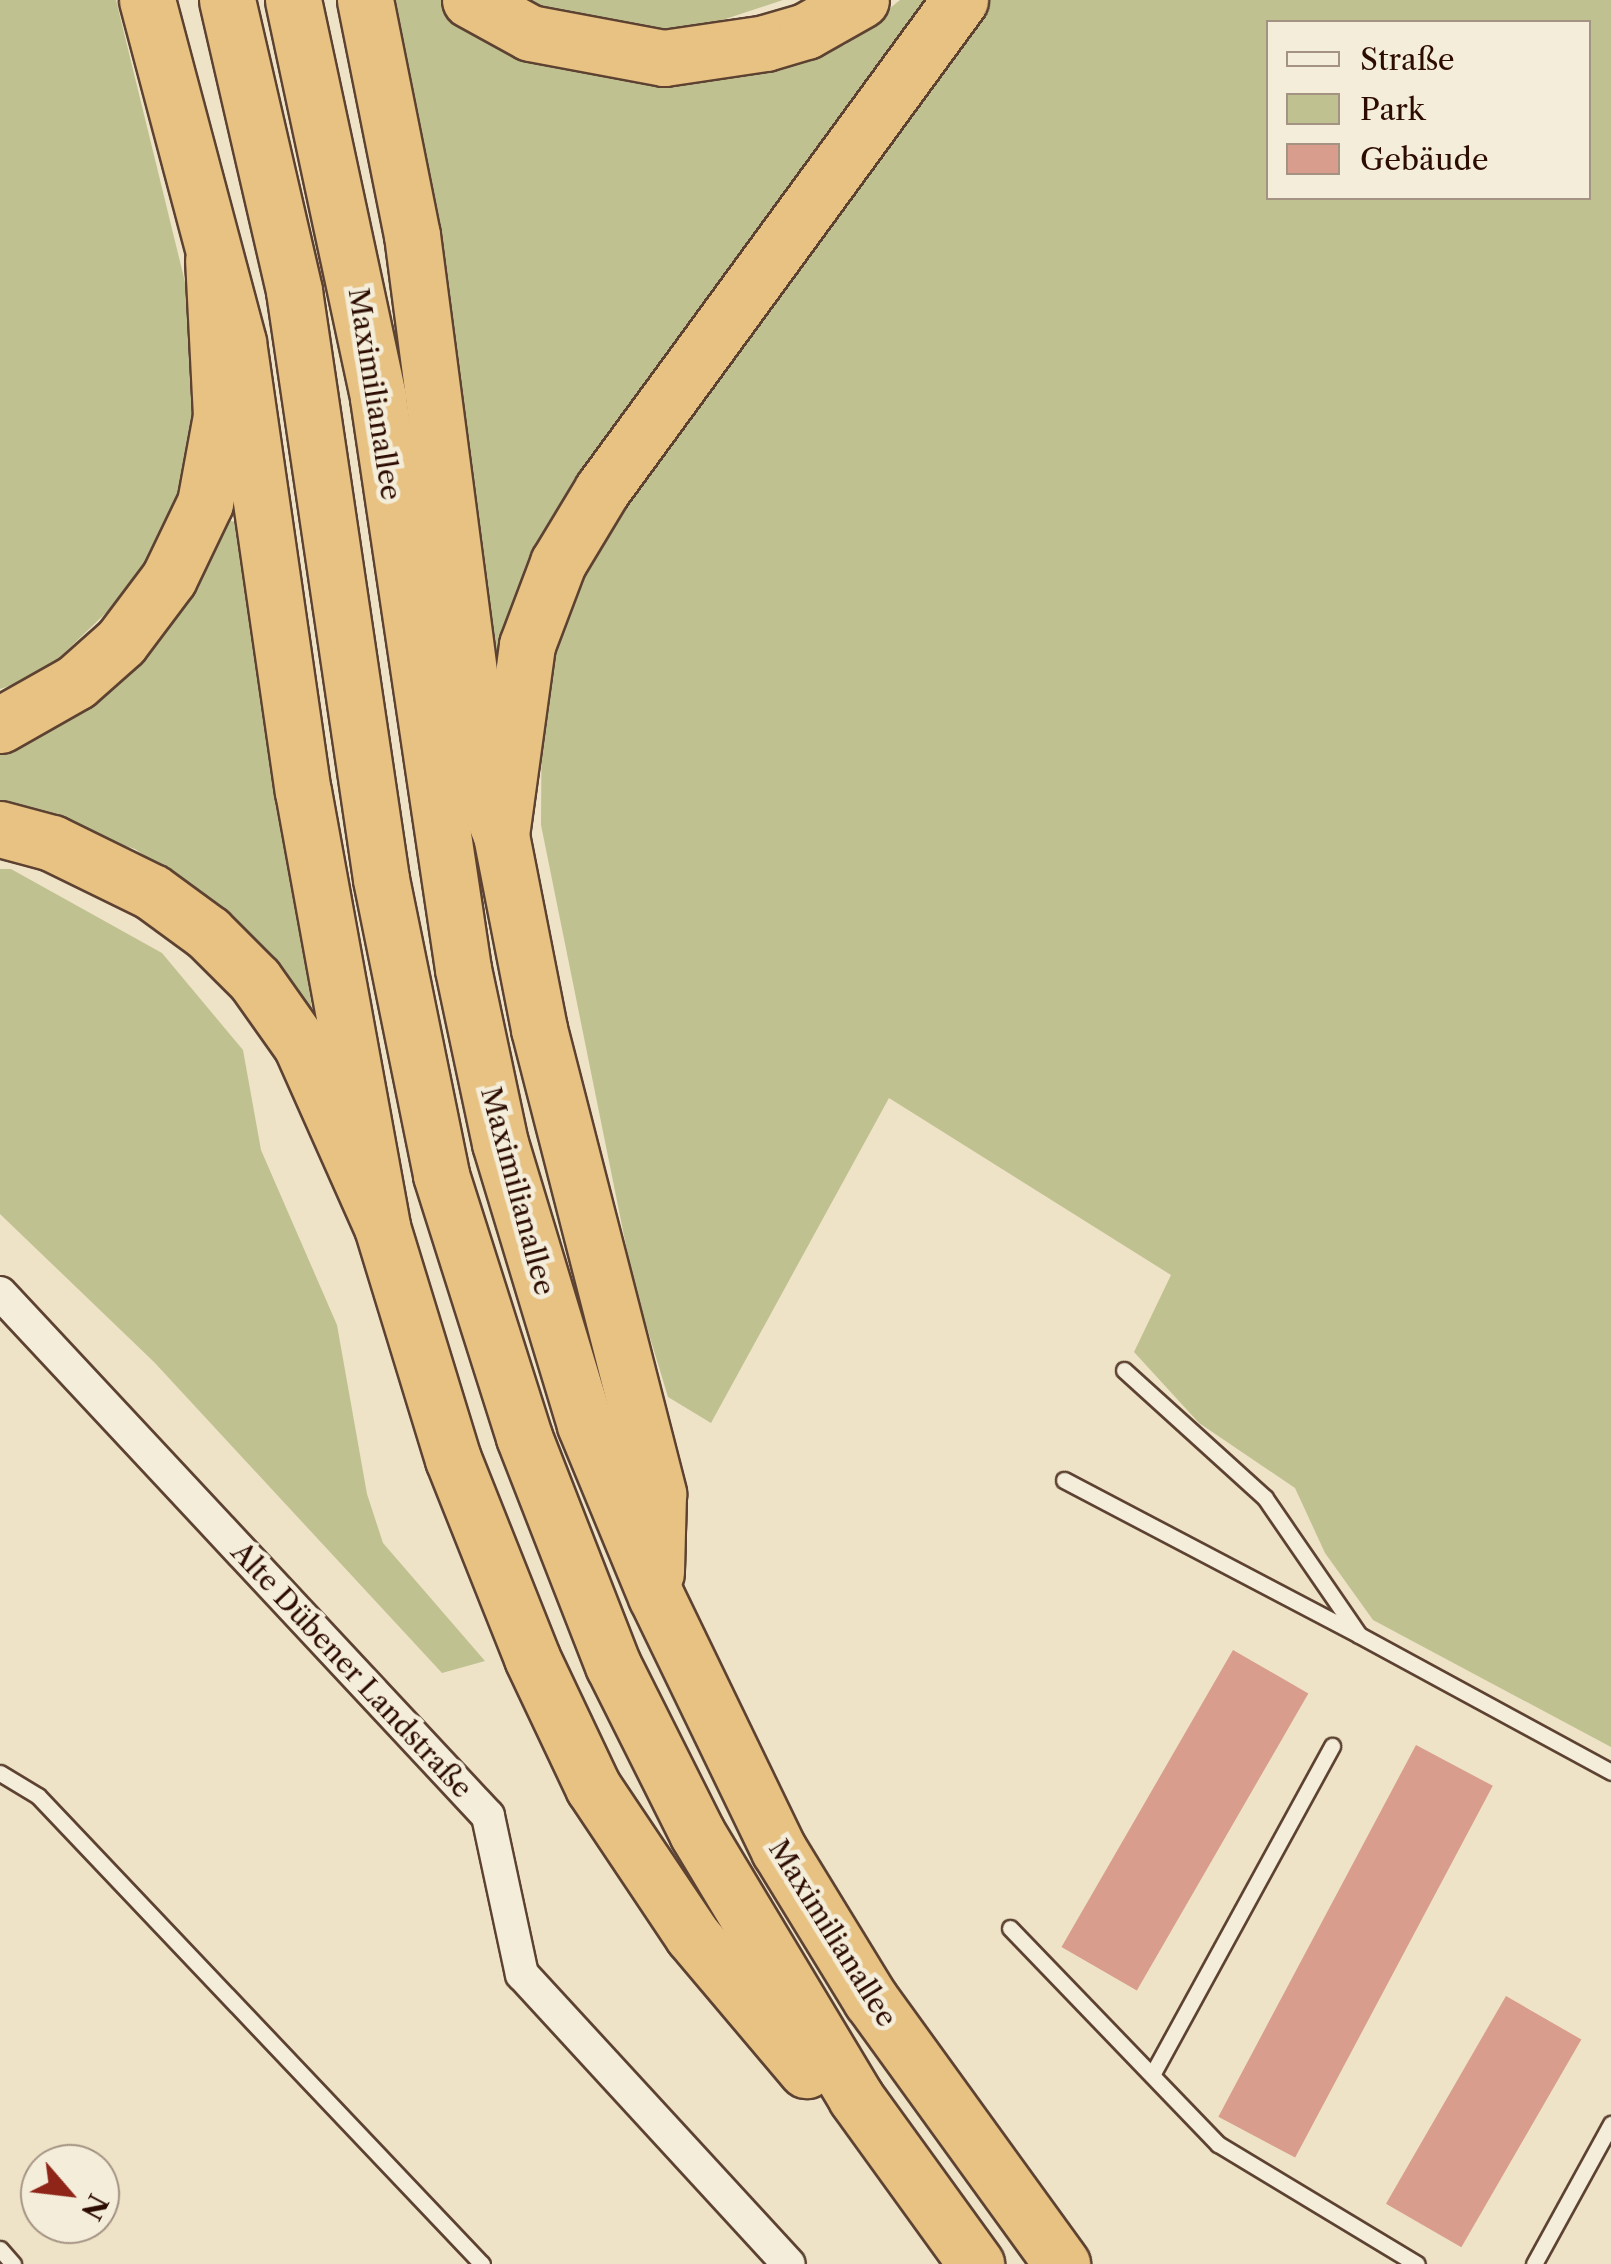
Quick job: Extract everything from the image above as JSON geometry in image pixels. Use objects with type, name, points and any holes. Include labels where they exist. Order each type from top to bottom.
[{"type":"highway","points":[[146,0],[238,342],[303,791],[382,1227],[453,1458],[532,1658],[594,1787],[692,1935],[798,2065],[856,2098]]},
{"type":"highway","points":[[227,0],[294,291],[381,879],[442,1176],[524,1437],[613,1665],[697,1832],[856,2098],[976,2264]]},
{"type":"highway","name":"Maximilianallee","points":[[292,0],[362,311],[438,824],[500,1143],[585,1424],[656,1596],[771,1833],[828,1931],[1004,2192],[1062,2264]]},
{"type":"highway","points":[[365,0],[412,235],[484,794],[501,836],[539,1029],[658,1494],[656,1596]]},
{"type":"highway","points":[[470,0],[530,33],[664,58],[714,55],[779,39],[861,0]]},
{"type":"highway","points":[[501,836],[527,645],[558,563],[602,490],[960,0]]},
{"type":"highway","points":[[0,725],[76,682],[121,642],[169,578],[204,503],[221,416],[213,260]]},
{"type":"highway","points":[[0,829],[52,844],[152,892],[208,933],[255,980],[301,1045],[382,1227]]},
{"type":"street","name":"Alte Dübener Landstraße","points":[[0,1293],[488,1816],[522,1974],[789,2264]]},
{"type":"lane","points":[[1124,1370],[1265,1498],[1359,1635]]},
{"type":"lane","points":[[1064,1480],[1611,1772]]},
{"type":"lane","points":[[1153,2073],[1332,1746]]},
{"type":"lane","points":[[0,1773],[38,1796],[482,2264]]},
{"type":"lane","points":[[1010,1928],[1218,2144],[1417,2264]]},
{"type":"lane","points":[[1534,2264],[1611,2124]]},
{"type":"lane","points":[[0,2250],[13,2264]]},
{"type":"green space","points":[[0,0],[116,0],[185,282],[195,367],[187,484],[132,588],[40,676],[0,689]]},
{"type":"green space","points":[[383,0],[447,0],[768,70],[845,45],[900,0],[937,0],[525,580],[496,652],[417,112]]},
{"type":"green space","points":[[515,0],[783,0],[671,37],[532,10]]},
{"type":"green space","points":[[988,0],[1611,0],[1611,1747],[1373,1620],[1325,1553],[1295,1488],[1199,1423],[1134,1352],[1171,1275],[889,1098],[711,1423],[668,1397],[634,1285],[541,825],[542,677],[588,550]]},
{"type":"green space","points":[[226,520],[241,523],[312,1009],[230,916],[135,849],[0,806],[0,750],[22,744],[112,688],[167,626]]},
{"type":"green space","points":[[0,869],[11,869],[162,953],[243,1050],[261,1150],[337,1325],[367,1494],[383,1543],[485,1661],[442,1673],[154,1362],[0,1214]]},
{"type":"building","points":[[1233,1650],[1308,1693],[1137,1991],[1062,1947]]},
{"type":"building","points":[[1416,1745],[1493,1786],[1295,2158],[1218,2117]]},
{"type":"building","points":[[1506,1996],[1581,2039],[1461,2247],[1386,2204]]}]
